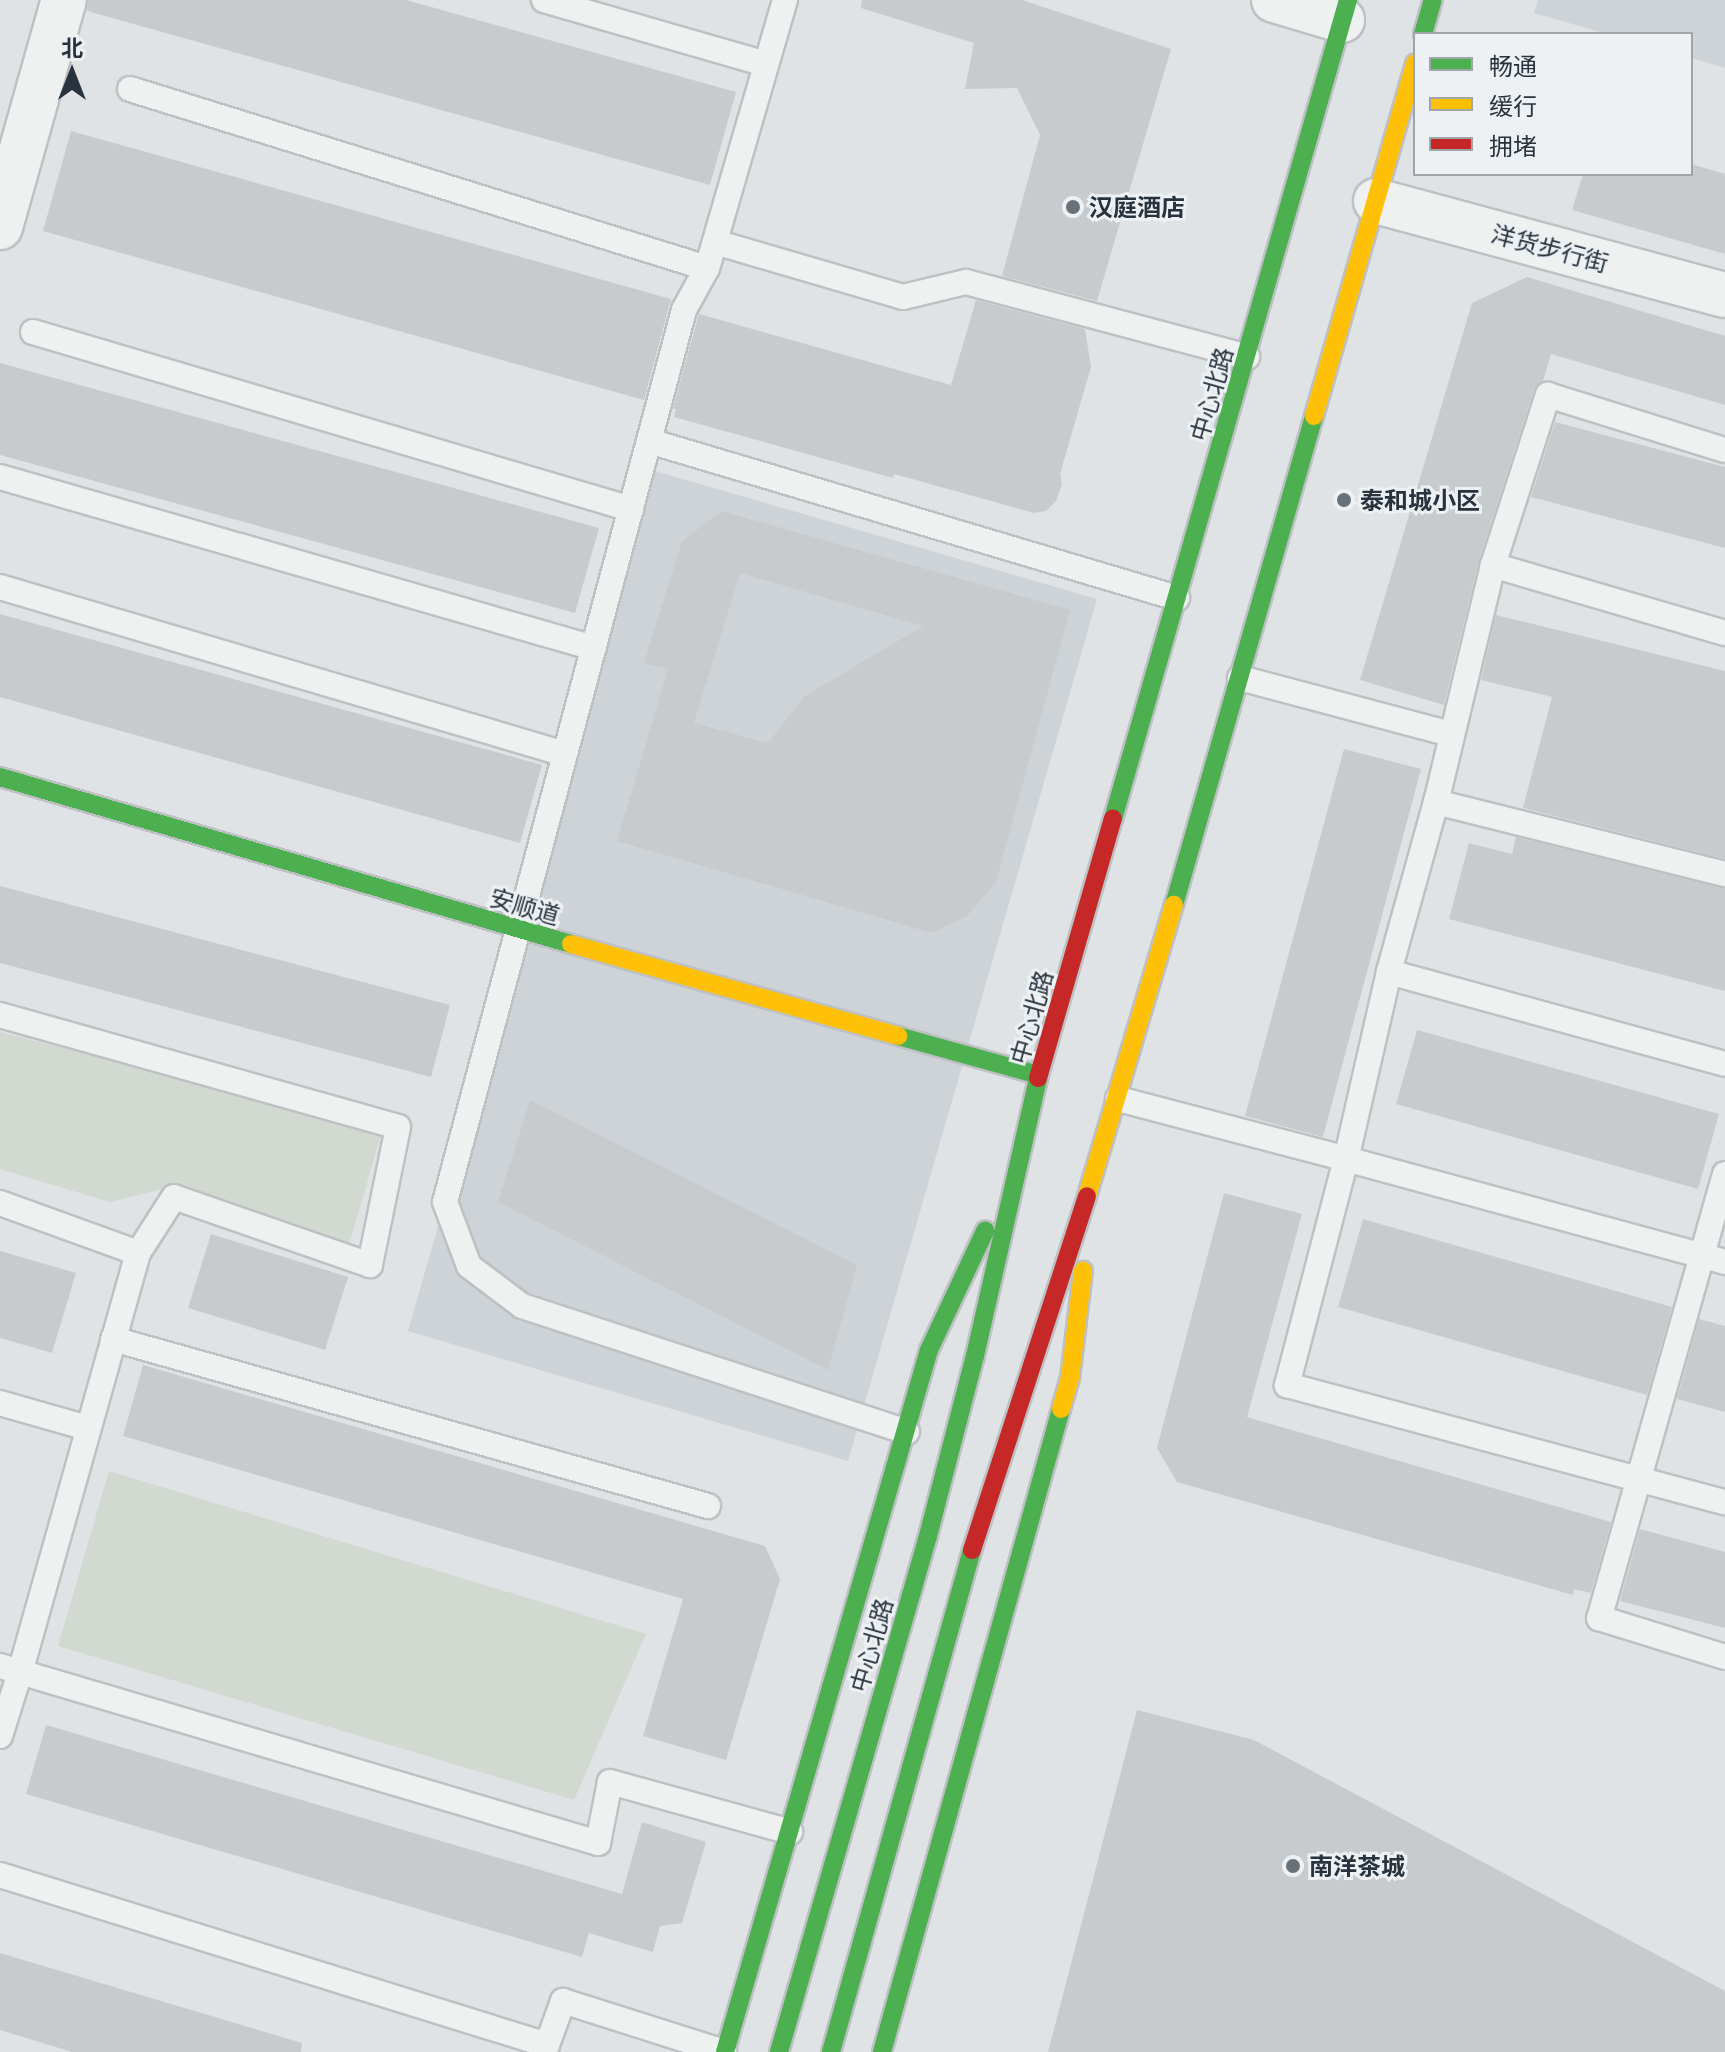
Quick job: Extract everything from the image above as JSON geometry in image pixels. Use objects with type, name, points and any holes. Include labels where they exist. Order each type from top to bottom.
[{"type":"main road","points":[[1424,32],[1433,0]]},
{"type":"main road","name":"中心北路","points":[[779,2052],[928,1536],[975,1356],[1039,1075],[1345,10]]},
{"type":"main road","points":[[831,2052],[973,1548],[1095,1178],[1413,70]]},
{"type":"main road","name":"安顺道","points":[[0,777],[518,929],[1039,1075]]},
{"type":"main road","points":[[725,2052],[929,1350],[1020,1156]]},
{"type":"main road","points":[[882,2052],[1070,1378],[1095,1178]]},
{"type":"street","points":[[0,227],[14,126],[64,0]]},
{"type":"street","points":[[1274,0],[1345,10]]},
{"type":"street","name":"洋货步行街","points":[[1376,201],[1725,295]]},
{"type":"lane","points":[[544,0],[766,64]]},
{"type":"lane","points":[[785,0],[707,268],[684,310],[445,1202],[469,1266],[522,1306],[907,1432]]},
{"type":"lane","points":[[130,89],[707,268]]},
{"type":"lane","points":[[715,242],[903,297],[966,282],[1247,357]]},
{"type":"lane","points":[[33,332],[631,509]]},
{"type":"lane","points":[[1725,450],[1548,395],[1493,565],[1436,802],[1389,972],[1346,1159],[1287,1385],[1725,1502]]},
{"type":"lane","points":[[649,441],[1177,598]]},
{"type":"lane","points":[[0,477],[594,648]]},
{"type":"lane","points":[[1493,565],[1725,633]]},
{"type":"lane","points":[[0,587],[565,754]]},
{"type":"lane","points":[[1240,678],[1451,734]]},
{"type":"lane","points":[[1436,802],[1725,874]]},
{"type":"lane","points":[[1389,972],[1725,1064]]},
{"type":"lane","points":[[0,1015],[398,1127],[370,1265],[174,1197],[138,1253],[88,1428],[10,1669],[0,1736]]},
{"type":"lane","points":[[1118,1099],[1725,1262]]},
{"type":"lane","points":[[1725,1174],[1599,1618],[1725,1657]]},
{"type":"lane","points":[[0,1203],[138,1253]]},
{"type":"lane","points":[[113,1339],[708,1506]]},
{"type":"lane","points":[[0,1403],[88,1428]]},
{"type":"lane","points":[[10,1669],[598,1843],[610,1782],[790,1832]]},
{"type":"lane","points":[[0,1875],[547,2045],[563,2001],[725,2052]]},
{"type":"shaded area","points":[[1538,0],[1725,0],[1725,68],[1693,59],[1693,32],[1600,32],[1534,13]]},
{"type":"shaded area","points":[[655,471],[1097,599],[848,1461],[408,1331]]},
{"type":"shaded area","points":[[0,1032],[383,1128],[349,1245],[160,1190],[110,1202],[0,1169]]},
{"type":"shaded area","points":[[109,1471],[646,1634],[574,1800],[58,1646]]},
{"type":"building","points":[[88,0],[406,0],[736,92],[710,185],[87,11]]},
{"type":"building","points":[[862,0],[1022,0],[1171,49],[1097,301],[1002,276],[1040,135],[1017,88],[965,89],[974,43],[861,8]]},
{"type":"building","points":[[71,131],[671,299],[644,400],[43,231]]},
{"type":"building","points":[[1693,165],[1725,174],[1725,254],[1572,210],[1582,176],[1693,176]]},
{"type":"building","points":[[1527,277],[1725,336],[1725,405],[1551,354],[1543,381],[1534,390],[1479,560],[1444,705],[1360,680],[1472,303]]},
{"type":"building","points":[[976,300],[1085,329],[1091,367],[1060,474],[1062,484],[1056,501],[1046,511],[1034,513],[894,474],[893,478],[674,417],[676,409],[673,408],[699,314],[951,385]]},
{"type":"building","points":[[0,363],[599,528],[575,613],[0,455]]},
{"type":"building","points":[[1555,422],[1725,467],[1725,548],[1531,497]]},
{"type":"building","points":[[722,511],[1070,610],[996,882],[967,916],[932,933],[617,841],[668,669],[644,663],[682,541]],"holes":[[[740,573],[923,626],[805,696],[768,743],[694,723]]]},
{"type":"building","points":[[0,614],[542,765],[520,843],[0,697]]},
{"type":"building","points":[[1496,615],[1725,671],[1725,859],[1523,808],[1552,697],[1481,680]]},
{"type":"building","points":[[1344,749],[1421,769],[1323,1137],[1245,1116]]},
{"type":"building","points":[[1516,837],[1725,889],[1725,991],[1449,919],[1469,843],[1512,854]]},
{"type":"building","points":[[0,886],[450,1005],[431,1077],[0,963]]},
{"type":"building","points":[[1417,1030],[1719,1114],[1698,1189],[1396,1104]]},
{"type":"building","points":[[530,1100],[857,1265],[828,1370],[498,1202]]},
{"type":"building","points":[[1224,1193],[1302,1214],[1247,1417],[1611,1522],[1591,1593],[1574,1589],[1573,1595],[1177,1482],[1157,1448]]},
{"type":"building","points":[[1363,1219],[1672,1307],[1647,1395],[1338,1307]]},
{"type":"building","points":[[211,1234],[348,1277],[325,1350],[188,1308]]},
{"type":"building","points":[[0,1251],[76,1273],[52,1353],[0,1338]]},
{"type":"building","points":[[1699,1319],[1725,1326],[1725,1412],[1677,1399]]},
{"type":"building","points":[[143,1365],[765,1546],[780,1579],[726,1760],[643,1736],[683,1599],[123,1436]]},
{"type":"building","points":[[1640,1529],[1725,1552],[1725,1628],[1620,1601]]},
{"type":"building","name":"南洋茶城","points":[[1137,1710],[1254,1740],[1725,1991],[1725,2052],[1048,2052]]},
{"type":"building","points":[[46,1725],[622,1894],[642,1822],[706,1842],[682,1923],[660,1926],[653,1952],[589,1933],[582,1957],[26,1794]]},
{"type":"building","points":[[0,1953],[302,2043],[301,2052],[72,2052],[0,2030]]},
{"type":"traffic: fast","points":[[1113,819],[1348,0]]},
{"type":"traffic: fast","points":[[1424,32],[1433,0]]},
{"type":"traffic: fast","points":[[1174,905],[1314,416]]},
{"type":"traffic: fast","points":[[0,777],[571,944]]},
{"type":"traffic: fast","points":[[898,1036],[1039,1075]]},
{"type":"traffic: fast","points":[[779,2052],[928,1536],[975,1356],[1038,1078]]},
{"type":"traffic: fast","points":[[725,2052],[929,1350],[985,1231]]},
{"type":"traffic: fast","points":[[882,2052],[1061,1409]]},
{"type":"traffic: fast","points":[[831,2052],[972,1550]]},
{"type":"traffic: slow","points":[[1314,416],[1413,70]]},
{"type":"traffic: slow","points":[[1087,1196],[1174,905]]},
{"type":"traffic: slow","points":[[571,944],[898,1036]]},
{"type":"traffic: slow","points":[[1061,1409],[1070,1378],[1083,1271]]},
{"type":"traffic: jam","points":[[1038,1078],[1113,819]]},
{"type":"traffic: jam","points":[[972,1550],[1087,1196]]},
{"type":"place","name":"汉庭酒店","points":[[1073,207]]},
{"type":"place","name":"泰和城小区","points":[[1344,500]]},
{"type":"place","name":"南洋茶城","points":[[1293,1866]]}]
